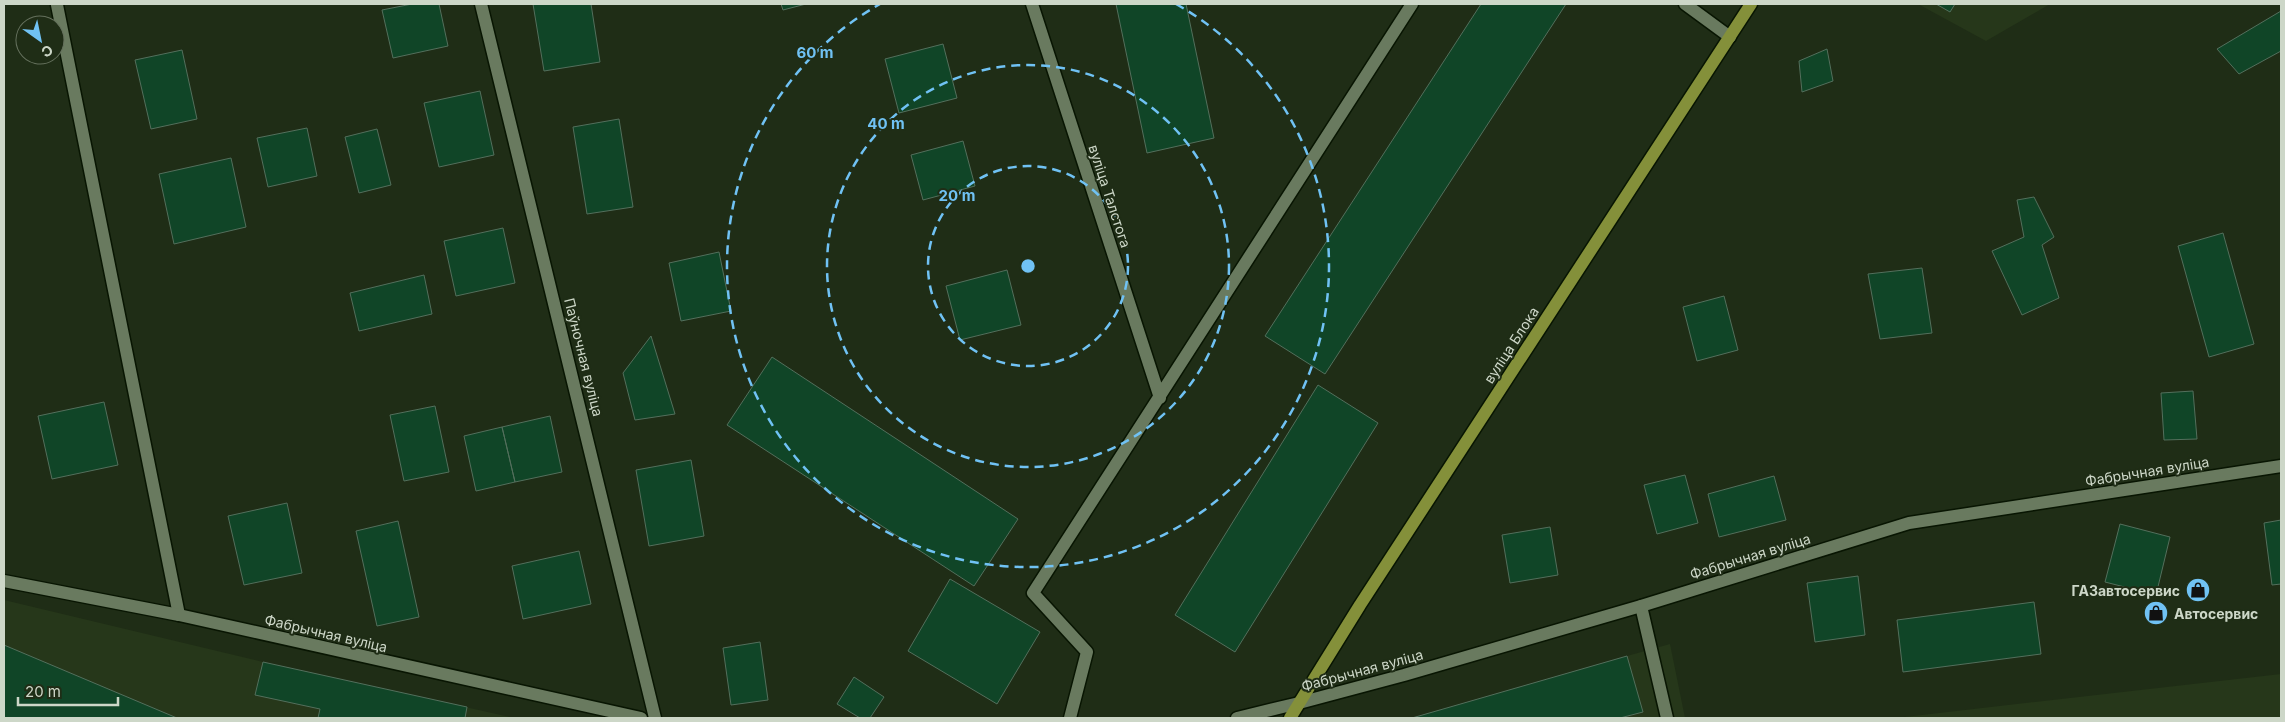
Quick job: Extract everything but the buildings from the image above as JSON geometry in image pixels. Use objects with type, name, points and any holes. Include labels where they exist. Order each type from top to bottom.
[{"type":"main road","name":"вуліца Блока","points":[[1290,718],[1360,605],[1751,4]]},
{"type":"street","name":"Паўночная вуліца","points":[[481,4],[655,718]]},
{"type":"street","name":"вуліца Талстога","points":[[1032,4],[1160,398]]},
{"type":"street","points":[[1070,718],[1087,652],[1033,593],[1412,4]]},
{"type":"street","points":[[1685,4],[1730,37]]},
{"type":"street","points":[[57,5],[179,616]]},
{"type":"street","name":"Фабрычная вуліца","points":[[1237,718],[1404,675],[1641,606],[1908,523],[2281,466]]},
{"type":"street","name":"Фабрычная вуліца","points":[[4,581],[179,616],[641,718]]},
{"type":"street","points":[[1641,606],[1667,718]]},
{"type":"shaded area","points":[[1918,4],[2050,4],[1986,41]]},
{"type":"shaded area","points":[[4,600],[263,662],[514,718],[4,718]]},
{"type":"shaded area","points":[[1670,644],[1685,718],[1411,718],[1627,656]]},
{"type":"shaded area","points":[[2281,674],[2281,718],[1896,718],[2035,702]]},
{"type":"place","name":"ГАЗавтосервис","points":[[2198,590]]},
{"type":"place","name":"Автосервис","points":[[2156,613]]}]
